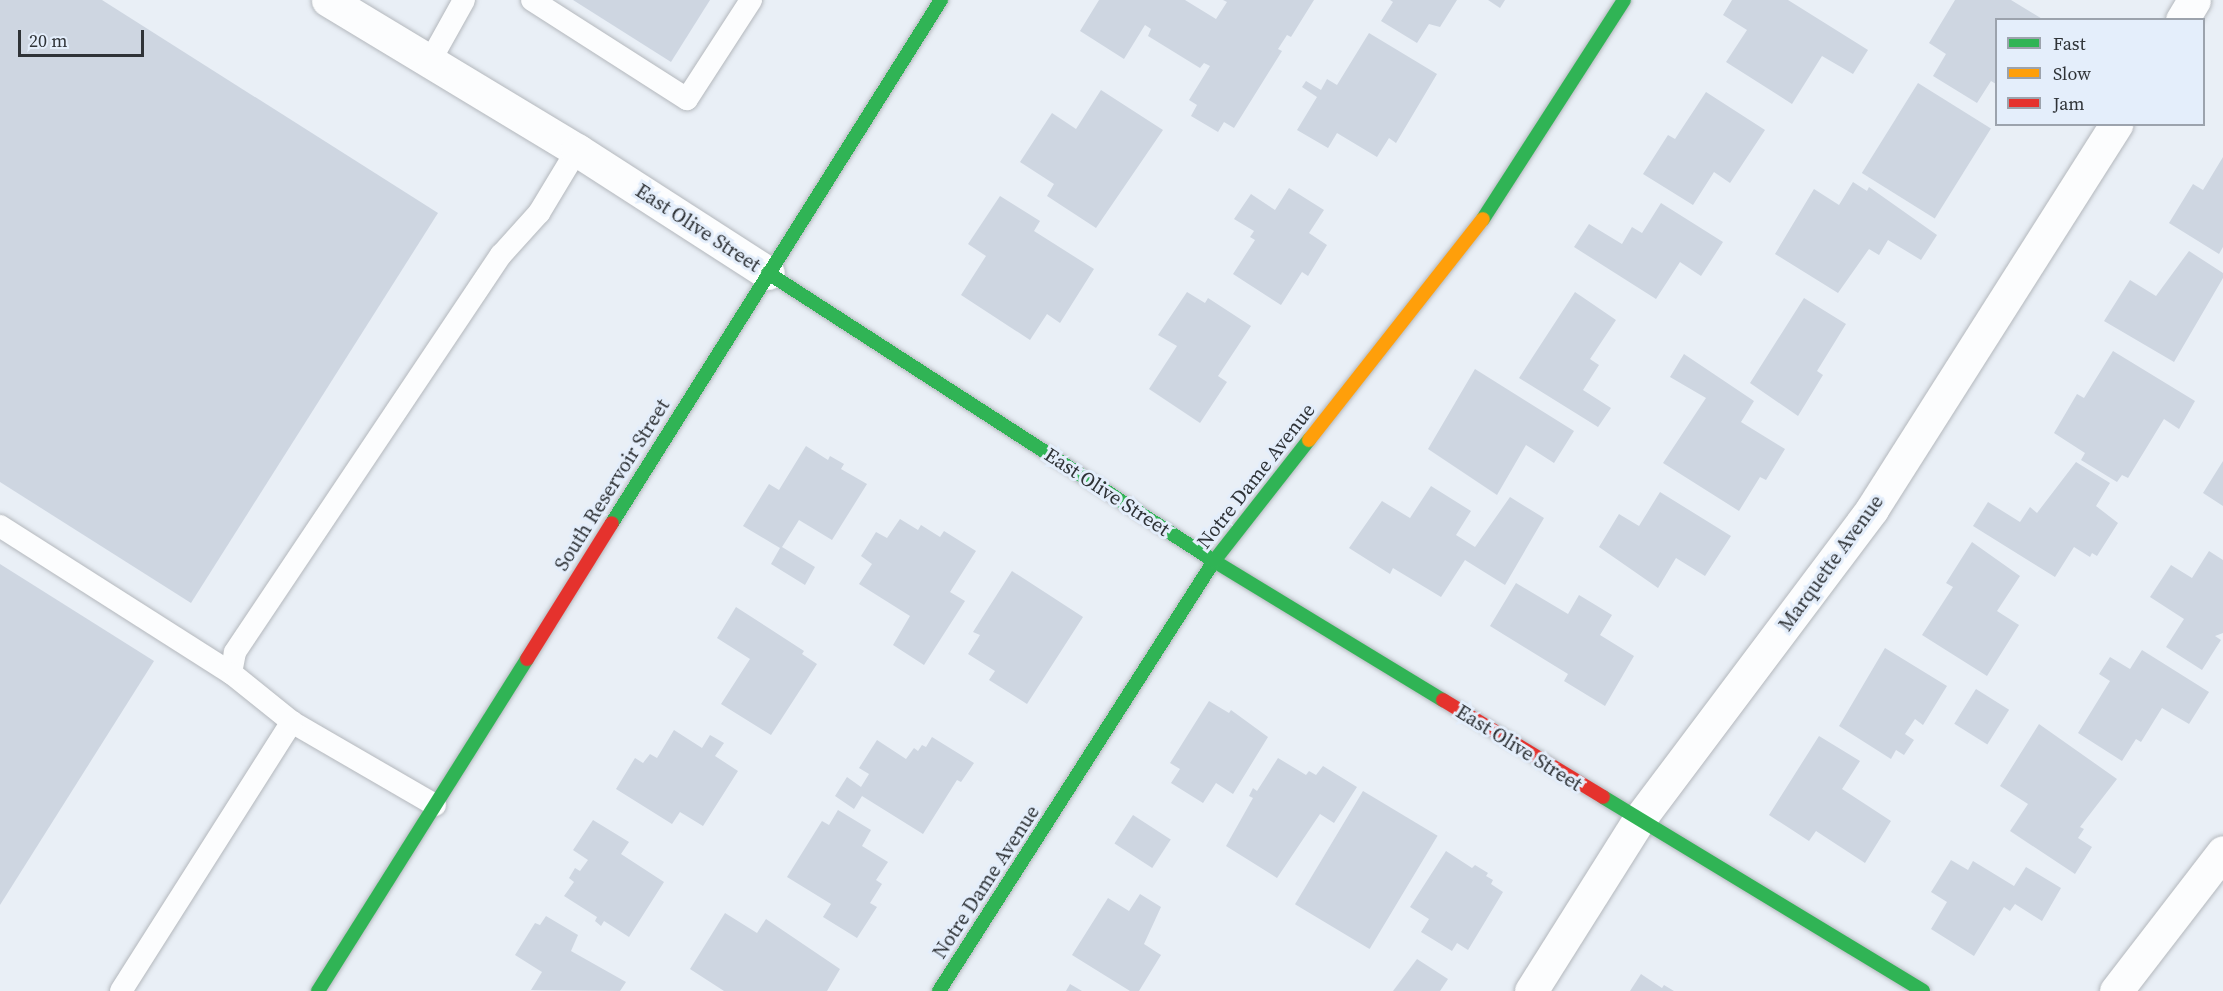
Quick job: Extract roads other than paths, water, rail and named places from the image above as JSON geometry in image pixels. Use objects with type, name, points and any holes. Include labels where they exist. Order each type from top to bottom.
[{"type":"street","name":"East Olive Street","points":[[328,0],[429,63],[577,150],[1214,561],[1638,821],[1923,991]]},
{"type":"street","name":"South Reservoir Street","points":[[318,991],[940,0]]},
{"type":"street","name":"Notre Dame Avenue","points":[[939,991],[1214,561],[1489,212],[1624,0]]},
{"type":"street","points":[[2183,18],[2194,0]]},
{"type":"street","name":"Marquette Avenue","points":[[1531,991],[1638,821],[1872,509],[2115,126]]},
{"type":"street","points":[[2116,991],[2223,852]]},
{"type":"lane","points":[[429,63],[464,0]]},
{"type":"lane","points":[[532,0],[687,99],[751,0]]},
{"type":"lane","points":[[231,673],[235,652],[501,255],[539,213],[577,150]]},
{"type":"lane","points":[[0,526],[231,673],[292,722],[435,805]]},
{"type":"lane","points":[[121,991],[292,722]]}]
